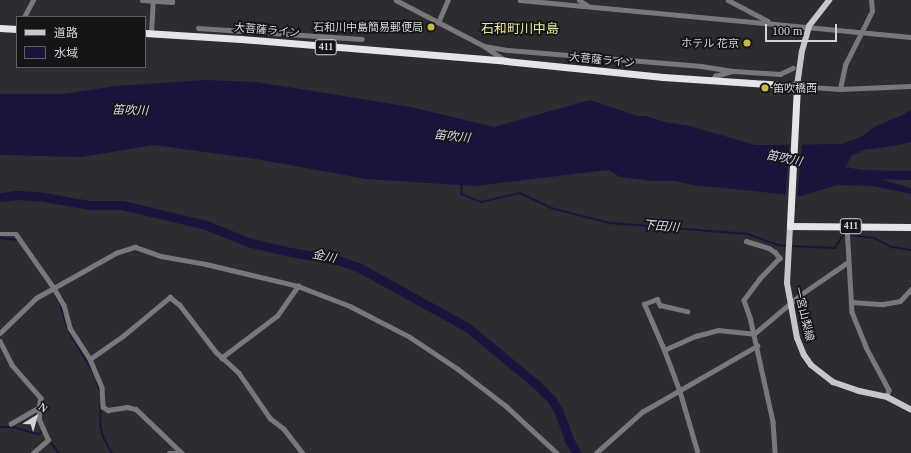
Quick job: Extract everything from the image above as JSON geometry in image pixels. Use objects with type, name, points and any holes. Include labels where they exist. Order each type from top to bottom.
[{"type":"highway","points":[[0,28],[16,28]]},
{"type":"highway","name":"大菩薩ライン","points":[[148,33],[244,39],[712,80],[797,86]]},
{"type":"highway","points":[[791,222],[797,86]]},
{"type":"highway","name":"411","points":[[791,222],[847,229],[911,227]]},
{"type":"main road","points":[[797,86],[802,52],[809,26],[828,0]]},
{"type":"main road","name":"一宮山梨線","points":[[791,222],[788,236],[787,283],[790,305],[800,345],[808,360],[817,370],[841,386],[887,397],[911,410]]},
{"type":"street","points":[[25,16],[33,0]]},
{"type":"street","points":[[142,0],[172,2],[172,0]]},
{"type":"street","points":[[396,0],[484,46],[506,61]]},
{"type":"street","points":[[438,23],[448,0]]},
{"type":"street","points":[[520,0],[863,31],[911,37]]},
{"type":"street","points":[[579,0],[588,5]]},
{"type":"street","points":[[728,0],[772,23]]},
{"type":"street","points":[[840,89],[845,65],[872,11],[871,0]]},
{"type":"street","points":[[148,33],[153,1]]},
{"type":"street","points":[[198,28],[362,39]]},
{"type":"street","points":[[244,39],[245,31]]},
{"type":"street","points":[[484,46],[507,50],[701,66],[734,71],[780,74],[793,68]]},
{"type":"street","points":[[712,80],[714,76],[734,71]]},
{"type":"street","points":[[797,86],[840,89],[911,86]]},
{"type":"street","points":[[847,229],[852,312],[858,330],[889,390],[887,397]]},
{"type":"street","points":[[0,234],[16,234],[64,305],[70,328],[90,359],[102,387],[103,407],[108,410],[127,407],[136,409],[182,453]]},
{"type":"street","points":[[746,241],[769,248],[780,258],[760,279],[744,300],[757,346],[773,422],[775,453]]},
{"type":"street","points":[[0,333],[28,304],[52,288],[116,253],[135,248],[162,256],[206,264],[298,286],[350,306],[384,323],[458,369],[506,406],[557,453]]},
{"type":"street","points":[[664,350],[696,336],[718,330],[754,334],[848,262]]},
{"type":"street","points":[[221,358],[278,316],[298,286]]},
{"type":"street","points":[[851,302],[883,304],[900,301],[911,289]]},
{"type":"street","points":[[90,359],[123,336],[170,297],[180,305],[221,358],[239,373],[270,418],[284,429],[304,453]]},
{"type":"street","points":[[687,311],[660,305],[656,299],[644,304],[679,390],[697,451]]},
{"type":"street","points":[[0,340],[12,365],[41,398],[39,420],[48,440],[33,453]]},
{"type":"street","points":[[596,453],[642,412],[757,346]]},
{"type":"street","points":[[11,424],[39,408]]},
{"type":"street","points":[[169,453],[182,453]]},
{"type":"water","points":[[205,80],[257,82],[411,107],[494,127],[590,100],[638,116],[645,116],[665,122],[690,126],[755,145],[841,144],[861,137],[874,127],[911,110],[911,142],[864,150],[851,156],[847,165],[838,176],[876,178],[911,188],[911,194],[873,186],[837,185],[801,196],[693,185],[675,181],[651,181],[620,177],[608,170],[475,186],[366,179],[256,159],[154,145],[82,157],[0,155],[0,94],[63,94],[116,86]]},
{"type":"pier","points":[[790,142],[802,143],[797,197],[785,196]]},
{"type":"waterway","name":"笛吹川","points":[[831,169],[862,174],[911,175]]},
{"type":"waterway","name":"下田川","points":[[462,184],[462,194],[481,202],[520,193],[555,209],[610,223],[748,234],[778,245],[786,246]]},
{"type":"waterway","name":"金川","points":[[0,197],[17,195],[43,197],[90,205],[122,205],[206,225],[248,242],[290,252],[338,260],[360,268],[467,327],[537,385],[552,400],[559,412],[570,442],[577,453]]},
{"type":"waterway","name":"下田川","points":[[790,246],[835,248],[843,235],[846,235]]},
{"type":"waterway","name":"下田川","points":[[849,235],[874,238],[892,247],[911,250]]},
{"type":"waterway","points":[[0,238],[18,240]]},
{"type":"waterway","points":[[56,296],[61,305],[67,326]]},
{"type":"waterway","points":[[68,329],[94,373]]},
{"type":"waterway","points":[[97,382],[100,390]]},
{"type":"waterway","points":[[101,405],[101,427],[104,438],[112,453]]},
{"type":"waterway","points":[[0,427],[13,427],[38,434],[44,431]]},
{"type":"waterway","points":[[50,441],[59,453]]},
{"type":"place","name":"石和川中島簡易郵便局","points":[[431,27]]},
{"type":"place","name":"ホテル 花京","points":[[747,43]]},
{"type":"place","name":"笛吹橋西","points":[[765,88]]},
{"type":"district","name":"石和町川中島","points":[[520,29]]}]
